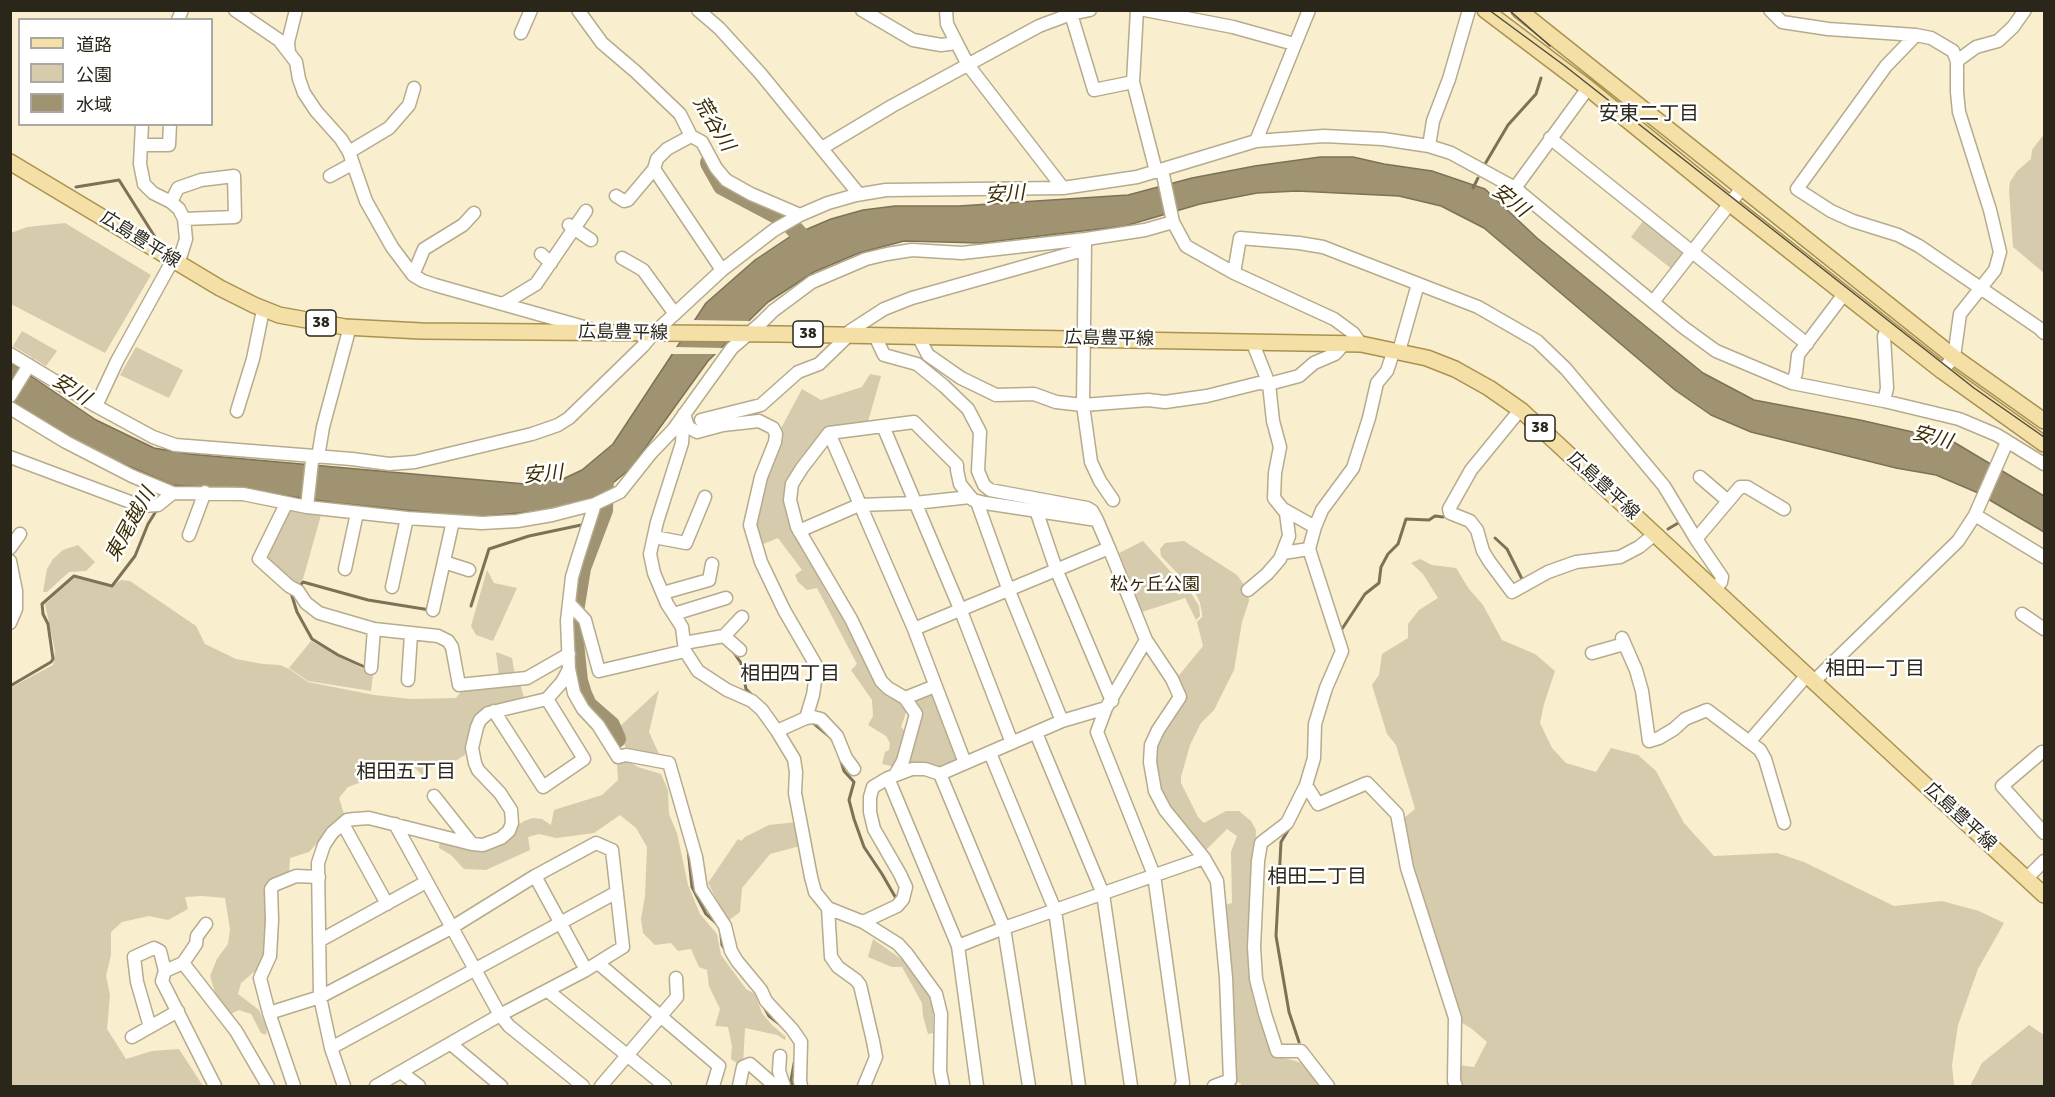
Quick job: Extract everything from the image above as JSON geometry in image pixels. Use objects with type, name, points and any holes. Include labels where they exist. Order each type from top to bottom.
[{"type":"main road","points":[[1485,10],[1588,88],[1942,371],[2044,444]]},
{"type":"main road","points":[[1519,10],[1954,357],[2044,421]]},
{"type":"main road","name":"広島豊平線","points":[[10,162],[220,288],[263,309],[279,315],[356,328],[421,331],[1252,341],[1353,344],[1427,358],[1455,369],[1489,388],[1520,410],[2044,895]]},
{"type":"street","points":[[235,10],[272,35],[296,62],[304,93],[316,111],[341,139],[366,201],[392,247],[413,275],[423,281],[604,332]]},
{"type":"street","points":[[288,52],[288,42],[296,10]]},
{"type":"street","points":[[520,33],[531,10]]},
{"type":"street","points":[[578,10],[602,43],[680,114],[691,136],[702,142],[716,168],[726,180],[751,195],[800,215]]},
{"type":"street","points":[[698,10],[740,49],[858,193],[856,195]]},
{"type":"street","points":[[862,10],[913,40],[941,45],[956,43]]},
{"type":"street","points":[[946,10],[947,24],[968,65],[1063,188]]},
{"type":"street","points":[[822,148],[892,106],[1039,26],[1071,14],[1090,10]]},
{"type":"street","points":[[918,336],[928,355],[961,378],[996,395],[1034,394],[1056,402],[1083,405],[1148,400],[1166,402],[1207,396],[1258,383],[1269,384],[1299,376],[1314,363],[1353,344],[1353,333],[1334,319],[1234,273],[1186,246],[1173,219],[1133,82],[1137,10]]},
{"type":"street","points":[[1145,10],[1233,27],[1294,44]]},
{"type":"street","points":[[1256,141],[1309,10]]},
{"type":"street","points":[[1429,146],[1433,121],[1449,79],[1469,10]]},
{"type":"street","points":[[1770,10],[1782,22],[1828,29],[1916,35],[1931,38],[1953,51],[1957,61],[1959,112],[1990,210],[2000,252],[1995,270],[1960,314],[1954,357],[1942,371]]},
{"type":"street","points":[[1957,61],[1976,47],[1998,41],[2013,27],[2025,10]]},
{"type":"street","points":[[1071,14],[1094,90],[1133,82]]},
{"type":"street","points":[[1916,35],[1886,66],[1797,189],[1831,211],[1853,221],[1898,235],[1919,246],[2044,333]]},
{"type":"street","points":[[330,176],[388,128],[409,105],[414,88]]},
{"type":"street","points":[[1515,188],[1588,88]]},
{"type":"street","points":[[96,406],[117,361],[174,261],[180,258],[186,239],[184,219],[179,209],[153,193],[144,184],[140,164],[142,126]]},
{"type":"street","points":[[141,145],[169,145],[170,126]]},
{"type":"street","points":[[616,196],[624,201],[628,200],[654,169],[657,159],[667,149],[691,136]]},
{"type":"street","points":[[10,354],[27,368],[153,437],[175,445],[289,453],[334,462],[352,459],[403,464],[532,434],[558,425],[576,411],[644,346],[654,333],[722,270],[774,230],[828,203],[886,190],[1063,188],[1137,177],[1256,141],[1324,136],[1383,139],[1429,146],[1451,153],[1515,188],[1683,327],[1716,351],[1792,383],[1959,419],[1996,435],[2006,445],[2044,464]]},
{"type":"street","points":[[1550,138],[1807,344]]},
{"type":"street","points":[[654,169],[722,270]]},
{"type":"street","points":[[171,202],[178,188],[201,180],[234,176],[235,217],[184,219]]},
{"type":"street","points":[[1653,302],[1742,188]]},
{"type":"street","points":[[503,304],[536,284],[571,227],[586,211]]},
{"type":"street","points":[[413,275],[424,249],[463,225],[474,213]]},
{"type":"street","points":[[702,420],[761,405],[792,376],[819,364],[849,335],[850,331],[884,309],[912,298],[1085,245],[1145,230],[1173,219]]},
{"type":"street","points":[[571,227],[591,240]]},
{"type":"street","points":[[1234,273],[1240,238],[1323,247],[1478,307],[1537,340],[1566,369],[1664,486],[1695,539],[1722,577],[1714,590]]},
{"type":"street","points":[[10,408],[66,442],[132,476],[173,493],[243,494],[286,504],[407,518],[482,523],[517,521],[595,504],[620,492],[673,430],[732,348],[773,311],[812,282],[866,260],[912,250],[962,253],[1085,245]]},
{"type":"street","points":[[1085,245],[1083,405],[1091,462],[1113,500]]},
{"type":"street","points":[[541,254],[550,262]]},
{"type":"street","points":[[622,258],[643,270],[675,314]]},
{"type":"street","points":[[1328,1086],[1301,1051],[1277,1052],[1264,1014],[1256,979],[1254,947],[1257,861],[1262,843],[1287,823],[1306,785],[1314,758],[1315,723],[1326,688],[1342,651],[1309,549],[1315,527],[1322,510],[1353,468],[1369,418],[1377,383],[1387,371],[1397,351],[1418,284]]},
{"type":"street","points":[[1792,383],[1796,373],[1798,355],[1844,294]]},
{"type":"street","points":[[237,411],[253,359],[263,309]]},
{"type":"street","points":[[1884,401],[1887,388],[1884,336],[1888,329]]},
{"type":"street","points":[[307,507],[315,459],[348,334]]},
{"type":"street","points":[[875,336],[884,355],[917,364],[968,410],[980,432],[978,471],[984,485],[990,490],[1087,507],[1092,511],[1146,640],[1172,679],[1180,697],[1151,745],[1152,782],[1165,810],[1204,858],[1217,881],[1226,978],[1230,1080],[1214,1086]]},
{"type":"street","points":[[1248,590],[1267,574],[1283,553],[1289,536],[1286,513],[1274,498],[1275,473],[1280,447],[1273,421],[1269,384],[1252,341]]},
{"type":"street","points":[[10,396],[27,368]]},
{"type":"street","points":[[1520,410],[1471,470],[1449,509],[1450,513],[1470,521],[1478,530],[1489,561],[1512,591],[1548,572],[1576,562],[1620,557],[1639,547],[1655,534]]},
{"type":"street","points":[[684,413],[682,443],[654,537],[651,564],[663,593],[682,627],[684,647],[698,671],[727,690],[753,701],[777,731],[794,759],[795,793],[815,892],[828,908],[862,921],[898,944],[908,954],[936,994],[941,1014],[940,1071],[943,1086]]},
{"type":"street","points":[[684,413],[688,427],[697,432],[723,425],[759,421],[773,428],[776,434],[761,477],[750,525],[766,572],[784,610],[817,666],[813,695],[806,718]]},
{"type":"street","points":[[891,777],[903,761],[916,714],[905,698],[881,681],[851,619],[799,531],[790,500],[792,484],[829,433],[914,422],[957,465],[958,479],[974,500],[1062,721]]},
{"type":"street","points":[[883,426],[961,611],[1012,743]]},
{"type":"street","points":[[829,433],[914,629],[965,763]]},
{"type":"street","points":[[1749,742],[1810,678],[1958,542],[1975,515],[2006,445]]},
{"type":"street","points":[[10,457],[141,506],[158,505],[173,493]]},
{"type":"street","points":[[1700,477],[1728,501]]},
{"type":"street","points":[[1695,539],[1740,487],[1747,487],[1784,509]]},
{"type":"street","points":[[189,535],[205,492]]},
{"type":"street","points":[[654,537],[686,543],[705,497]]},
{"type":"street","points":[[799,531],[859,505],[974,500],[1097,520]]},
{"type":"street","points":[[286,504],[259,559],[289,586],[298,591],[306,603],[319,613],[374,629],[438,636],[448,641],[452,647],[459,685],[527,678],[569,654]]},
{"type":"street","points":[[595,504],[578,557],[574,607],[567,621],[569,669],[574,693],[618,757],[626,755],[669,763],[696,857],[700,889],[724,926],[731,951],[737,961],[762,990],[766,1001],[801,1042],[801,1086]]},
{"type":"street","points":[[1282,509],[1315,527]]},
{"type":"street","points":[[1036,510],[1056,569],[1109,704]]},
{"type":"street","points":[[345,569],[357,513]]},
{"type":"street","points":[[1975,515],[2044,557]]},
{"type":"street","points":[[392,587],[407,518]]},
{"type":"street","points":[[433,610],[453,521]]},
{"type":"street","points":[[10,548],[20,534]]},
{"type":"street","points":[[914,629],[1108,548]]},
{"type":"street","points":[[1283,553],[1309,549]]},
{"type":"street","points":[[10,561],[16,609],[10,623]]},
{"type":"street","points":[[444,562],[469,570]]},
{"type":"street","points":[[663,593],[709,580],[712,564]]},
{"type":"street","points":[[674,614],[726,598]]},
{"type":"street","points":[[574,607],[585,620],[599,671],[724,636],[742,617]]},
{"type":"street","points":[[2022,614],[2044,629]]},
{"type":"street","points":[[371,668],[374,629]]},
{"type":"street","points":[[408,680],[411,634]]},
{"type":"street","points":[[724,636],[740,650]]},
{"type":"street","points":[[1097,732],[1109,704],[1146,640]]},
{"type":"street","points":[[1592,653],[1623,641],[1636,670],[1642,691],[1649,741],[1674,729],[1685,719],[1707,710],[1760,750],[1766,759],[1784,823]]},
{"type":"street","points":[[344,1086],[331,1048],[320,997],[319,877],[321,851],[332,833],[347,820],[369,818],[472,844],[483,845],[501,838],[509,831],[512,824],[511,810],[508,803],[478,770],[473,754],[477,727],[480,720],[488,713],[547,699],[562,682],[569,669]]},
{"type":"street","points":[[905,698],[935,686]]},
{"type":"street","points":[[494,711],[543,788],[584,759],[547,699]]},
{"type":"street","points":[[862,921],[897,906],[903,899],[906,887],[874,829],[870,812],[870,797],[873,788],[891,777],[912,770],[925,769],[940,774],[1062,721],[1109,704]]},
{"type":"street","points":[[1085,713],[1097,732],[1154,875],[1184,1083],[1181,1086]]},
{"type":"street","points":[[777,731],[806,718],[821,719],[837,736],[846,758],[854,769]]},
{"type":"street","points":[[1036,733],[1103,894],[1131,1086]]},
{"type":"street","points":[[2042,752],[2002,786],[2044,833]]},
{"type":"street","points":[[990,753],[1055,910],[1079,1086]]},
{"type":"street","points":[[940,774],[1004,928],[1029,1086]]},
{"type":"street","points":[[891,777],[958,946],[978,1086]]},
{"type":"street","points":[[1306,785],[1317,804],[1367,783],[1397,814],[1407,868],[1455,1018],[1454,1081],[1456,1086]]},
{"type":"street","points":[[434,796],[472,844]]},
{"type":"street","points":[[343,824],[387,904]]},
{"type":"street","points":[[395,824],[500,1015],[509,1026],[583,1086]]},
{"type":"street","points":[[269,1013],[320,997],[451,928],[535,876],[596,843],[612,850],[623,947],[586,970],[500,1015],[376,1086]]},
{"type":"street","points":[[958,946],[1204,858]]},
{"type":"street","points":[[2026,879],[2044,861]]},
{"type":"street","points":[[294,1086],[269,1013],[260,978],[270,956],[271,889],[274,885],[296,876],[319,877]]},
{"type":"street","points":[[535,876],[586,970]]},
{"type":"street","points":[[319,941],[426,882]]},
{"type":"street","points":[[331,1048],[617,892]]},
{"type":"street","points":[[828,908],[831,957],[837,967],[860,985],[873,1041],[876,1057],[864,1086]]},
{"type":"street","points":[[165,971],[183,963],[206,924]]},
{"type":"street","points":[[150,1027],[137,982],[134,957],[154,948],[160,951],[165,971],[162,981],[215,1086]]},
{"type":"street","points":[[183,963],[236,1031],[268,1086]]},
{"type":"street","points":[[597,963],[720,1066],[713,1086]]},
{"type":"street","points":[[601,1086],[677,996],[676,978]]},
{"type":"street","points":[[548,991],[665,1086]]},
{"type":"street","points":[[132,1037],[178,1011]]},
{"type":"street","points":[[451,1044],[501,1086]]},
{"type":"street","points":[[780,1056],[779,1071],[784,1086]]},
{"type":"street","points":[[739,1086],[743,1067],[750,1064],[774,1086]]},
{"type":"street","points":[[401,1072],[419,1086]]},
{"type":"green space","points":[[2044,134],[2044,273],[2013,247],[2009,190],[2010,182],[2017,171],[2031,159],[2032,150]]},
{"type":"green space","points":[[1643,221],[1686,254],[1673,270],[1631,237]]},
{"type":"green space","points":[[65,223],[151,275],[105,353],[11,304],[11,233],[27,227]]},
{"type":"green space","points":[[22,331],[57,351],[46,366],[13,346]]},
{"type":"green space","points":[[136,347],[183,370],[169,398],[120,375]]},
{"type":"green space","points":[[870,374],[881,376],[867,425],[829,433],[790,500],[824,578],[821,582],[831,601],[837,600],[885,692],[902,700],[907,710],[901,727],[907,733],[896,767],[882,764],[890,743],[886,736],[868,725],[873,716],[872,700],[851,670],[857,664],[817,588],[807,590],[798,582],[795,575],[802,570],[778,538],[761,545],[756,523],[763,479],[779,432],[802,389],[821,400],[862,387]]},
{"type":"green space","points":[[288,509],[321,515],[303,579],[297,586],[262,558]]},
{"type":"green space","name":"松ヶ丘公園","points":[[1143,541],[1188,588],[1199,606],[1200,616],[1196,620],[1185,598],[1142,612],[1119,553]]},
{"type":"green space","points":[[1184,541],[1237,575],[1248,590],[1249,601],[1242,622],[1234,670],[1214,710],[1201,723],[1190,745],[1181,783],[1198,817],[1204,823],[1226,811],[1239,811],[1251,821],[1256,830],[1250,978],[1273,1055],[1306,1064],[1325,1086],[1242,1086],[1233,1081],[1226,905],[1232,903],[1231,852],[1237,836],[1227,829],[1204,852],[1158,792],[1154,746],[1183,694],[1176,679],[1203,646],[1197,622],[1202,617],[1202,613],[1195,592],[1161,556],[1160,549],[1165,543]]},
{"type":"green space","points":[[78,545],[95,562],[86,571],[69,572],[47,592],[43,592],[47,569],[53,559],[63,550]]},
{"type":"green space","points":[[1420,559],[1432,565],[1456,568],[1469,589],[1483,605],[1502,640],[1535,654],[1555,671],[1540,723],[1552,748],[1566,763],[1596,772],[1611,748],[1638,755],[1656,771],[1684,823],[1714,856],[1777,853],[1804,862],[1894,906],[1942,901],[1979,911],[2004,923],[1978,969],[1958,1025],[1952,1065],[1954,1086],[1458,1086],[1459,1065],[1474,1067],[1487,1042],[1459,1021],[1455,996],[1441,958],[1414,866],[1404,818],[1415,809],[1396,745],[1387,734],[1372,685],[1379,675],[1382,654],[1408,638],[1408,624],[1419,610],[1438,598],[1423,574],[1411,563]]},
{"type":"green space","points":[[487,570],[494,583],[517,588],[493,641],[476,635],[471,626]]},
{"type":"green space","points":[[76,578],[111,587],[121,580],[130,581],[196,626],[205,644],[236,659],[280,665],[308,682],[374,695],[411,699],[456,698],[464,688],[520,683],[525,701],[472,725],[466,742],[465,755],[457,760],[444,762],[422,775],[411,764],[392,781],[383,774],[348,787],[339,798],[344,814],[309,852],[290,858],[289,875],[270,886],[268,940],[262,965],[241,983],[238,994],[259,1010],[267,1029],[266,1035],[261,1033],[251,1014],[239,1010],[231,1014],[216,996],[210,976],[217,959],[228,944],[230,929],[225,898],[185,897],[188,909],[168,920],[149,916],[122,922],[111,932],[111,955],[106,976],[110,995],[107,1029],[126,1059],[152,1051],[179,1049],[203,1086],[11,1086],[10,688],[53,665],[55,651],[45,604]]},
{"type":"green space","points":[[311,641],[373,674],[371,691],[308,681],[289,668]]},
{"type":"green space","points":[[496,652],[512,658],[515,676],[499,676]]},
{"type":"green space","points":[[932,689],[960,764],[942,772],[902,770],[919,713],[910,699]]},
{"type":"green space","points":[[659,690],[649,732],[659,754],[644,756],[627,750],[617,729]]},
{"type":"green space","points":[[624,759],[638,767],[661,774],[668,790],[669,814],[677,833],[688,885],[700,914],[717,934],[721,955],[746,989],[755,994],[762,1013],[786,1037],[785,1040],[777,1035],[745,1028],[743,1067],[731,1059],[732,1046],[728,1027],[715,1026],[720,1009],[709,986],[707,970],[699,967],[691,949],[678,951],[671,943],[655,945],[643,933],[641,919],[645,896],[647,847],[636,828],[620,815],[594,833],[556,838],[539,834],[528,837],[530,850],[486,870],[464,869],[451,855],[439,848],[440,839],[484,848],[524,821],[533,818],[542,819],[551,825],[554,810],[602,795],[618,780],[617,763]]},
{"type":"green space","points":[[797,822],[800,846],[770,854],[742,888],[740,912],[728,921],[708,883],[738,839],[741,841],[769,825]]},
{"type":"green space","points":[[873,939],[904,961],[933,1000],[933,1033],[928,1034],[922,1003],[902,967],[892,967],[868,957]]},
{"type":"green space","points":[[2029,1025],[2044,1035],[2044,1086],[1970,1086],[1982,1063]]},
{"type":"water","name":"安川","points":[[1320,157],[1353,157],[1432,171],[1485,189],[1537,238],[1703,373],[1754,400],[1860,420],[1952,441],[2044,496],[2044,532],[1976,492],[1936,475],[1896,468],[1751,432],[1711,415],[1675,390],[1484,228],[1441,206],[1399,196],[1297,191],[1257,193],[1200,204],[1125,226],[981,243],[904,241],[859,253],[814,272],[768,302],[708,361],[630,469],[597,496],[551,510],[475,517],[336,503],[246,490],[172,485],[92,450],[11,401],[10,362],[96,420],[154,448],[189,454],[525,484],[563,479],[582,470],[613,444],[706,303],[755,260],[791,236],[831,219],[863,210],[895,206],[959,206],[1128,195],[1192,178]]},
{"type":"pier","points":[[692,320],[750,321],[746,326],[688,325]]},
{"type":"pier","points":[[674,347],[725,348],[719,354],[670,354]]},
{"type":"waterway","points":[[1485,164],[1508,125],[1536,94],[1541,78]]},
{"type":"waterway","name":"荒谷川","points":[[709,163],[722,186],[786,220],[811,247]]},
{"type":"waterway","points":[[1473,188],[1478,178]]},
{"type":"waterway","points":[[76,187],[119,180],[155,237]]},
{"type":"waterway","points":[[605,473],[604,510],[582,568],[573,624],[579,681],[583,694],[588,705],[611,725],[617,739]]},
{"type":"waterway","name":"東尾越川","points":[[10,686],[53,659],[48,624],[43,614],[42,604],[74,576],[112,586],[135,556],[148,524],[158,508]]},
{"type":"waterway","points":[[1340,632],[1365,594],[1379,583],[1381,567],[1388,554],[1398,544],[1406,519],[1429,520],[1435,516],[1443,517]]},
{"type":"waterway","points":[[592,522],[599,521]]},
{"type":"waterway","points":[[1668,529],[1680,522]]},
{"type":"waterway","points":[[471,606],[489,549],[529,536],[586,524]]},
{"type":"waterway","points":[[1495,538],[1507,549],[1523,581]]},
{"type":"waterway","points":[[299,587],[303,582],[368,600],[430,610]]},
{"type":"waterway","points":[[291,593],[297,612],[312,639],[338,655],[367,668]]},
{"type":"waterway","points":[[732,650],[741,663],[746,689],[754,697]]},
{"type":"waterway","points":[[812,722],[830,737]]},
{"type":"waterway","points":[[840,758],[844,771],[854,782],[849,800],[864,847],[897,900]]},
{"type":"waterway","points":[[1290,827],[1281,842],[1276,936],[1289,1012],[1299,1042]]},
{"type":"waterway","points":[[688,849],[692,887],[706,914],[717,924]]},
{"type":"waterway","points":[[721,935],[722,945],[726,951]]},
{"type":"waterway","points":[[763,1005],[769,1016],[778,1023]]},
{"type":"waterway","points":[[793,1086],[791,1080],[796,1053]]},
{"type":"tram line","points":[[1489,10],[1565,66],[1974,388],[2044,437]]},
{"type":"tram line","points":[[1509,10],[1550,46]]},
{"type":"district","name":"安東二丁目","points":[[1649,115]]},
{"type":"district","name":"相田一丁目","points":[[1875,670]]},
{"type":"district","name":"相田四丁目","points":[[790,675]]},
{"type":"district","name":"相田五丁目","points":[[406,773]]},
{"type":"district","name":"相田二丁目","points":[[1317,878]]}]
